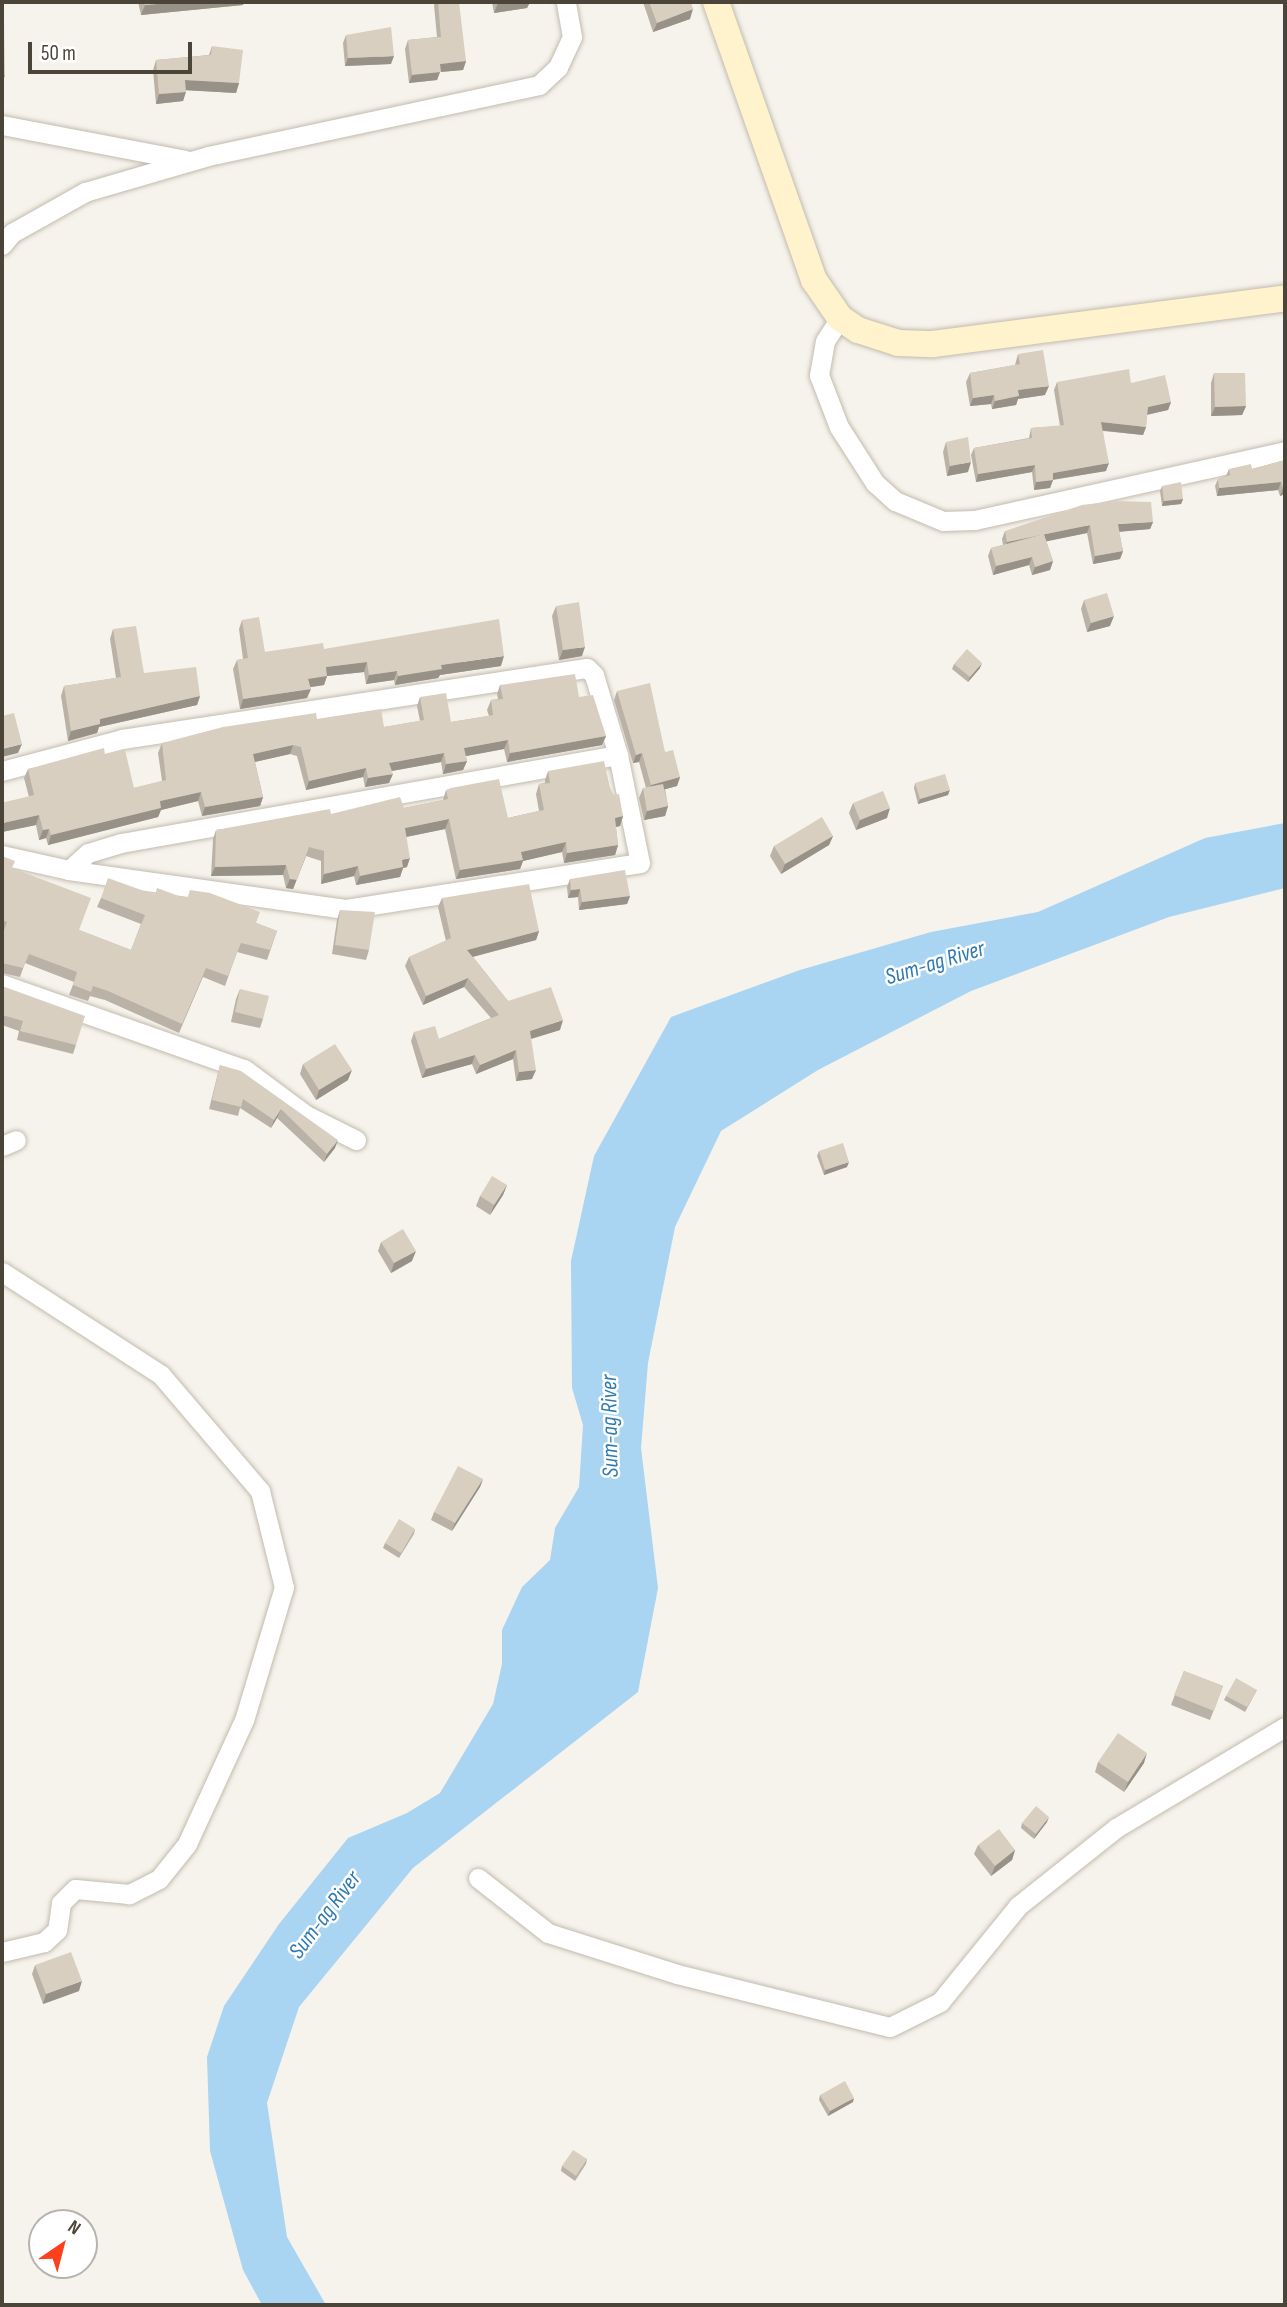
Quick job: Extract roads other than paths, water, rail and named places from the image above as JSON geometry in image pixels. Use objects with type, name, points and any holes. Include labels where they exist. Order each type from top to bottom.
[{"type":"main road","points":[[716,2],[814,280],[840,318],[877,338],[933,344],[1285,298]]},
{"type":"street","points":[[2,245],[12,233],[85,192],[190,161],[539,85],[558,67],[572,37],[566,2]]},
{"type":"street","points":[[2,125],[190,161]]},
{"type":"street","points":[[840,318],[825,341],[819,375],[839,427],[875,483],[916,512],[943,521],[975,520],[1285,451]]},
{"type":"street","points":[[2,771],[122,739],[587,667],[594,675],[618,755],[640,863],[345,909],[69,870],[2,855]]},
{"type":"street","points":[[69,870],[88,853],[121,843],[618,755]]},
{"type":"street","points":[[2,984],[244,1069],[306,1115],[356,1140]]},
{"type":"street","points":[[2,1272],[161,1375],[260,1491],[284,1587],[244,1720],[187,1844],[159,1879],[129,1894],[75,1889],[61,1903],[57,1930],[44,1942],[2,1952]]},
{"type":"street","points":[[478,1878],[548,1933],[677,1974],[890,2027],[940,2002],[1018,1906],[1115,1828],[1285,1727]]},
{"type":"water","name":"Sum-ag River","points":[[1285,823],[1285,888],[1169,917],[971,991],[818,1070],[721,1131],[675,1227],[648,1363],[641,1448],[658,1588],[638,1692],[413,1868],[299,2007],[267,2103],[287,2237],[326,2305],[262,2305],[243,2270],[210,2151],[207,2057],[224,2006],[279,1924],[348,1838],[407,1813],[440,1793],[493,1704],[502,1664],[502,1630],[522,1587],[550,1560],[555,1528],[579,1487],[583,1425],[572,1388],[571,1261],[594,1156],[671,1017],[800,970],[931,932],[1038,912],[1205,838]]}]
